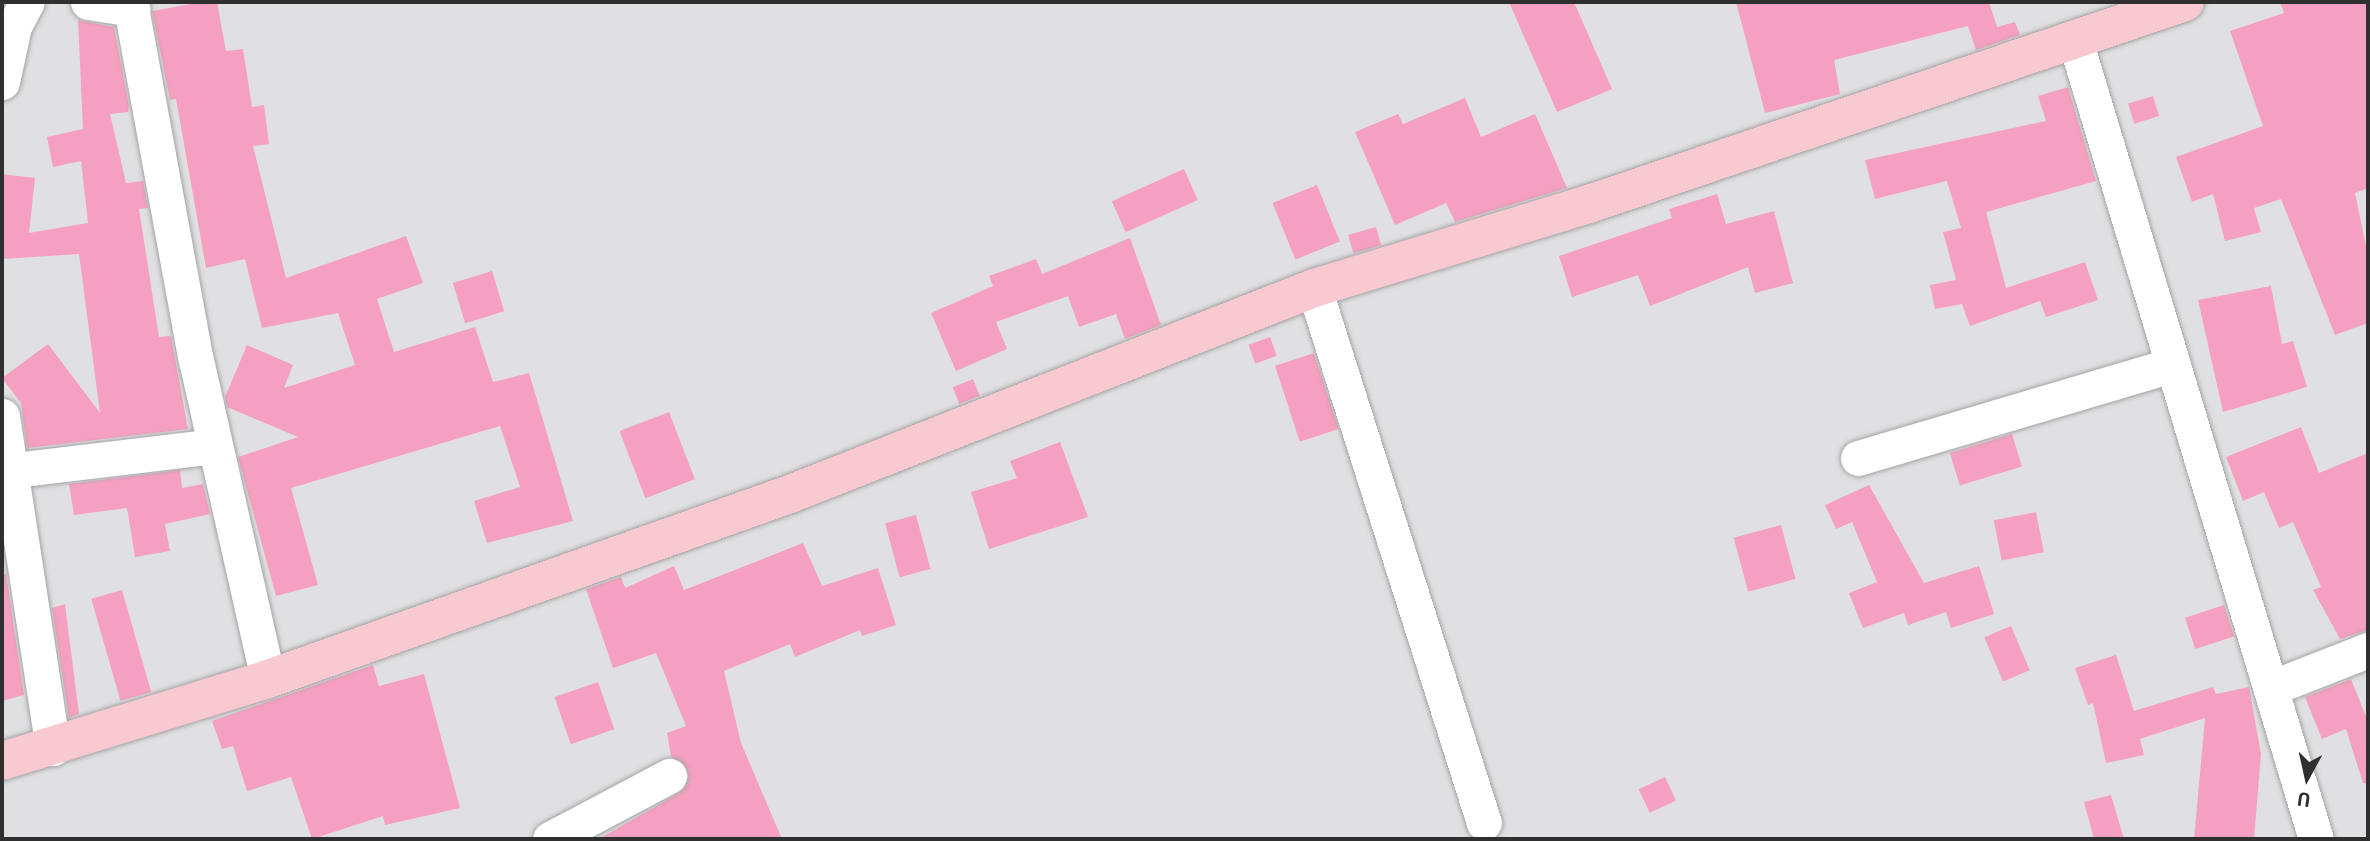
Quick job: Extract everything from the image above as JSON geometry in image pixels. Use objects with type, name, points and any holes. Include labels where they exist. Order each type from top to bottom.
[{"type":"main road","points":[[2,761],[53,748],[268,679],[803,489],[1314,288],[1589,204],[2185,2]]},
{"type":"street","points":[[2,82],[14,26],[27,2]]},
{"type":"street","points":[[88,2],[131,5],[214,446],[268,679]]},
{"type":"street","points":[[2075,40],[2169,366],[2272,688],[2316,839]]},
{"type":"street","points":[[1314,288],[1484,822]]},
{"type":"street","points":[[1858,458],[2169,366]]},
{"type":"street","points":[[2,416],[14,470],[53,748]]},
{"type":"street","points":[[14,470],[214,446]]},
{"type":"street","points":[[2272,688],[2368,650]]},
{"type":"street","points":[[550,839],[669,776]]},
{"type":"building","points":[[217,2],[226,51],[243,49],[252,107],[264,105],[269,144],[253,146],[286,278],[406,236],[423,283],[377,299],[394,352],[475,327],[493,382],[529,373],[573,521],[487,543],[474,501],[520,487],[500,426],[291,488],[318,585],[276,596],[238,457],[298,437],[227,407],[225,397],[247,345],[293,365],[284,388],[355,365],[338,313],[262,328],[245,259],[206,268],[176,99],[170,100],[152,11]]},
{"type":"building","points":[[1509,2],[1574,2],[1612,89],[1557,112]]},
{"type":"building","points":[[1736,2],[1989,2],[1997,27],[2015,22],[2020,35],[1976,50],[1968,26],[1834,60],[1840,94],[1765,113]]},
{"type":"building","points":[[2280,2],[2368,2],[2368,188],[2355,193],[2368,256],[2368,323],[2335,335],[2281,199],[2254,208],[2261,232],[2225,241],[2213,194],[2192,202],[2176,157],[2263,126],[2230,31],[2284,13]]},
{"type":"building","points":[[78,20],[114,27],[129,106],[128,112],[110,114],[126,183],[143,181],[148,208],[139,209],[159,337],[171,336],[188,429],[27,448],[21,403],[2,378],[48,344],[100,413],[79,254],[2,259],[2,174],[35,178],[29,233],[88,223],[81,161],[53,167],[47,137],[83,129]]},
{"type":"building","points":[[2068,87],[2096,181],[1986,212],[2006,288],[2085,262],[2098,300],[2046,317],[2040,301],[1970,326],[1962,304],[1935,309],[1930,285],[1956,280],[1943,232],[1961,228],[1947,181],[1875,199],[1865,160],[2046,121],[2038,96]]},
{"type":"building","points":[[2153,96],[2159,116],[2134,124],[2128,104]]},
{"type":"building","points":[[1465,98],[1481,137],[1535,114],[1567,188],[1455,222],[1446,203],[1395,225],[1355,132],[1398,114],[1403,124]]},
{"type":"building","points":[[1184,169],[1198,200],[1126,232],[1112,201]]},
{"type":"building","points":[[1317,185],[1340,242],[1295,260],[1272,203]]},
{"type":"building","points":[[1717,194],[1726,224],[1774,211],[1793,283],[1755,293],[1748,267],[1650,306],[1638,275],[1572,297],[1559,256],[1672,218],[1669,209]]},
{"type":"building","points":[[1376,227],[1381,245],[1353,253],[1348,235]]},
{"type":"building","points":[[1130,238],[1161,325],[1125,339],[1116,314],[1079,327],[1068,296],[996,322],[1007,349],[956,371],[931,313],[993,286],[989,276],[1036,259],[1042,274]]},
{"type":"building","points":[[492,271],[504,311],[465,323],[453,283]]},
{"type":"building","points":[[2271,286],[2282,344],[2293,341],[2307,387],[2223,412],[2198,300]]},
{"type":"building","points":[[1270,337],[1277,356],[1255,364],[1248,345]]},
{"type":"building","points":[[1314,353],[1339,429],[1300,442],[1275,366]]},
{"type":"building","points":[[973,379],[980,396],[959,404],[953,387]]},
{"type":"building","points":[[669,412],[695,479],[645,498],[620,431]]},
{"type":"building","points":[[2301,427],[2319,473],[2368,453],[2368,630],[2340,639],[2313,590],[2321,587],[2293,522],[2279,528],[2264,492],[2243,501],[2226,457]]},
{"type":"building","points":[[2012,434],[2022,467],[1960,486],[1950,453]]},
{"type":"building","points":[[1060,442],[1088,517],[989,549],[971,492],[1017,478],[1010,461]]},
{"type":"building","points":[[180,470],[182,488],[203,484],[210,514],[165,524],[170,551],[135,557],[127,508],[74,515],[69,484]]},
{"type":"building","points":[[1869,485],[1924,583],[1979,566],[1994,614],[1951,628],[1946,612],[1908,625],[1904,613],[1863,628],[1849,593],[1877,582],[1852,522],[1836,529],[1825,505]]},
{"type":"building","points":[[2036,512],[2044,552],[2002,560],[1994,520]]},
{"type":"building","points":[[916,515],[930,569],[900,577],[885,523]]},
{"type":"building","points":[[1781,525],[1795,579],[1748,592],[1734,538]]},
{"type":"building","points":[[803,543],[822,586],[878,568],[896,625],[862,636],[860,630],[795,657],[790,644],[724,671],[741,743],[782,839],[599,839],[679,793],[689,776],[671,756],[667,733],[686,726],[656,653],[613,668],[586,589],[621,577],[625,588],[674,566],[684,590]]},
{"type":"building","points":[[6,574],[24,695],[2,701],[2,575]]},
{"type":"building","points":[[122,590],[151,692],[120,701],[91,599]]},
{"type":"building","points":[[65,604],[79,714],[69,718],[52,608]]},
{"type":"building","points":[[2224,605],[2234,636],[2195,649],[2185,618]]},
{"type":"building","points":[[2011,626],[2030,670],[2003,682],[1984,637]]},
{"type":"building","points":[[2116,655],[2134,711],[2213,687],[2216,694],[2249,687],[2261,754],[2254,839],[2194,839],[2205,718],[2140,739],[2144,755],[2106,763],[2093,703],[2088,705],[2075,668]]},
{"type":"building","points":[[373,665],[379,686],[424,674],[460,808],[385,825],[383,816],[312,839],[291,777],[247,791],[233,746],[222,749],[212,721]]},
{"type":"building","points":[[2351,679],[2368,722],[2368,783],[2363,783],[2346,729],[2322,739],[2305,697]]},
{"type":"building","points":[[598,682],[614,729],[571,744],[555,697]]},
{"type":"building","points":[[1665,777],[1676,801],[1650,813],[1639,789]]},
{"type":"building","points":[[2111,795],[2124,839],[2094,839],[2084,802]]}]
